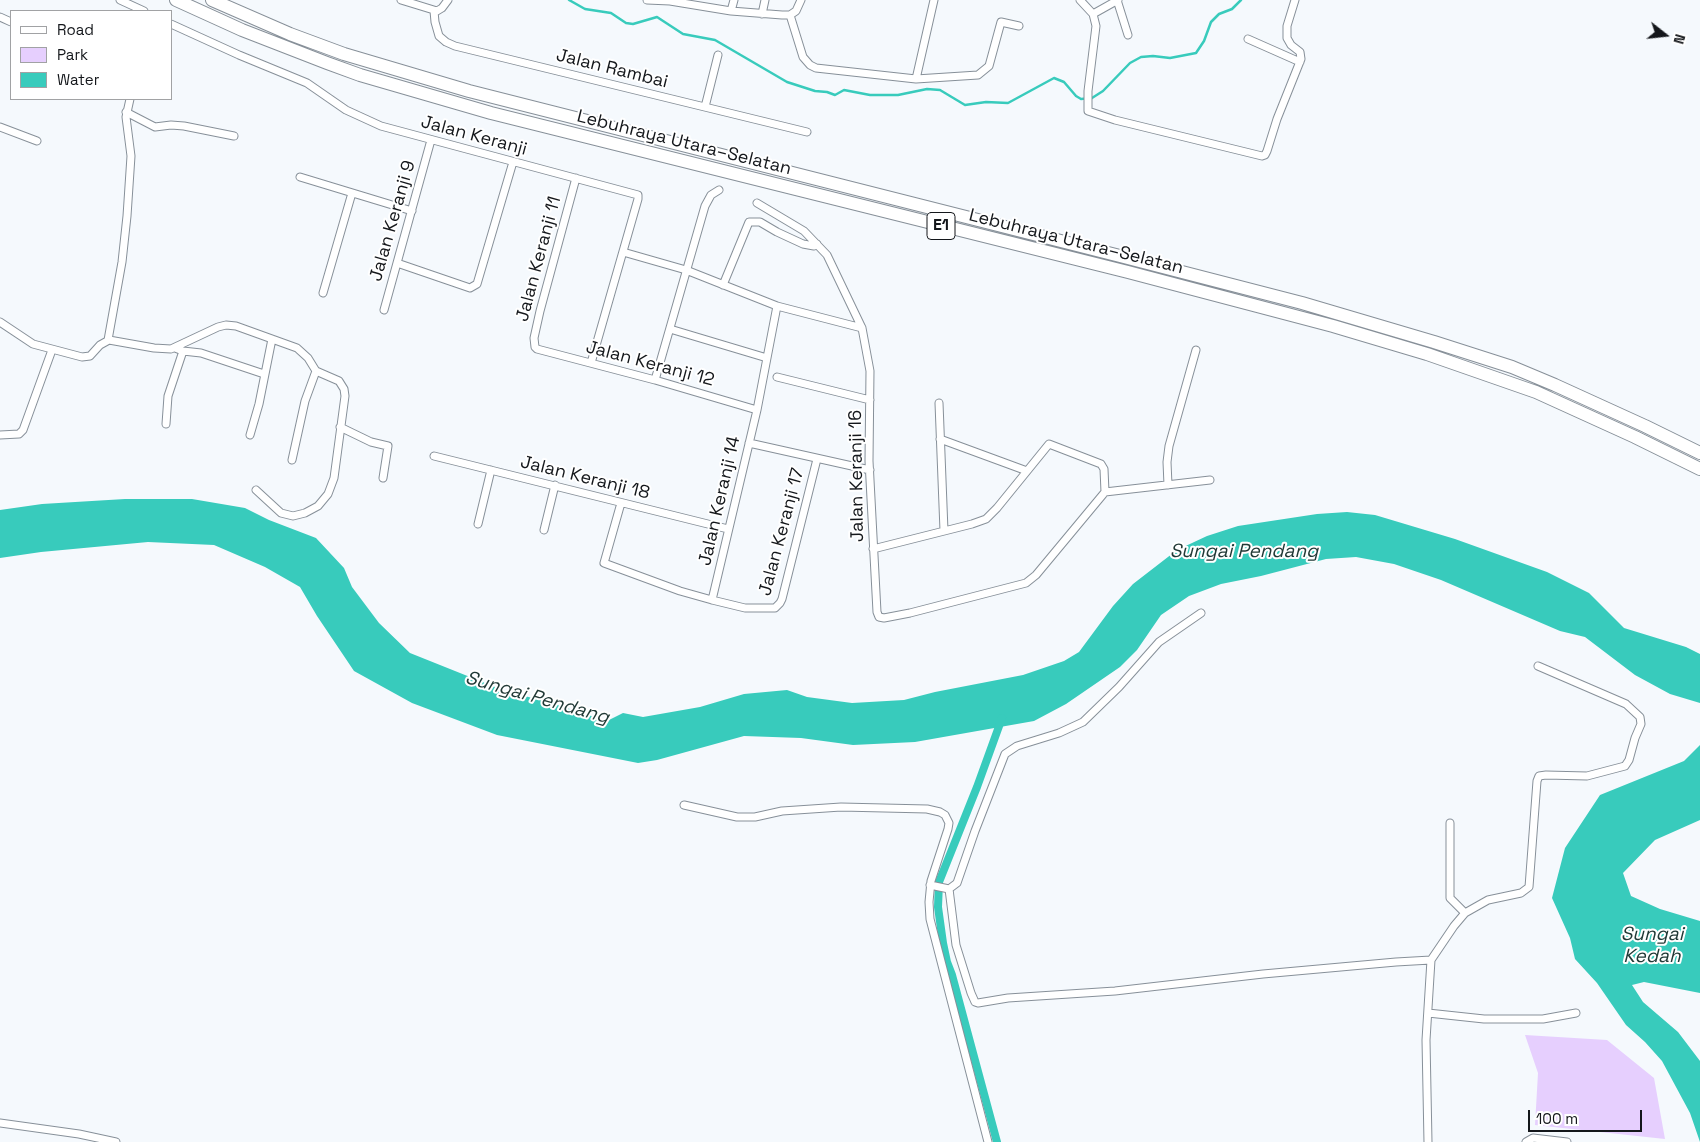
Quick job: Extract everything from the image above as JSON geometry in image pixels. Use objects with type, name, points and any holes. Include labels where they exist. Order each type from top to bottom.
[{"type":"highway","name":"Lebuhraya Utara–Selatan","points":[[176,0],[242,30],[327,63],[491,113],[1128,272],[1333,326],[1427,354],[1536,392],[1700,469]]},
{"type":"highway","name":"Lebuhraya Utara–Selatan","points":[[212,0],[290,34],[344,54],[470,91],[1302,303],[1434,342],[1504,364],[1556,385],[1700,453]]},
{"type":"street","points":[[120,0],[142,10]]},
{"type":"street","points":[[401,0],[434,10],[440,10],[448,0]]},
{"type":"street","points":[[647,0],[731,12],[790,15],[796,11],[802,0]]},
{"type":"street","points":[[731,12],[734,0]]},
{"type":"street","points":[[762,14],[765,0]]},
{"type":"street","points":[[916,79],[934,0]]},
{"type":"street","points":[[1080,0],[1093,14],[1096,26],[1087,109],[1092,113],[1262,156],[1267,153],[1280,111],[1300,62],[1300,52],[1291,45],[1287,38],[1295,0]]},
{"type":"street","points":[[1093,14],[1118,0],[1128,35]]},
{"type":"street","name":"Jalan Rambai","points":[[434,10],[435,22],[440,36],[446,42],[455,46],[807,132]]},
{"type":"street","points":[[790,15],[803,57],[810,65],[816,68],[916,79],[978,75],[989,66],[1001,22],[1020,26]]},
{"type":"street","name":"Jalan Keranji","points":[[172,24],[239,56],[307,83],[346,110],[381,126],[636,194],[639,197],[623,252]]},
{"type":"street","points":[[1248,39],[1300,62]]},
{"type":"street","points":[[705,107],[718,55]]},
{"type":"street","points":[[0,322],[27,341],[78,357],[88,357],[108,340],[122,262],[131,166],[126,112],[130,100]]},
{"type":"street","points":[[126,112],[155,127],[184,126],[234,136]]},
{"type":"street","points":[[0,127],[37,141]]},
{"type":"street","name":"Jalan Keranji 9","points":[[384,310],[432,140]]},
{"type":"street","points":[[397,264],[470,288],[475,286],[478,282],[514,162]]},
{"type":"street","points":[[300,177],[412,211]]},
{"type":"street","name":"Jalan Keranji 11","points":[[535,347],[534,338],[538,320],[576,178]]},
{"type":"street","points":[[655,380],[705,206],[711,195],[719,190]]},
{"type":"street","points":[[324,293],[352,193]]},
{"type":"street","name":"Jalan Keranji 16","points":[[757,202],[799,227],[827,255],[862,328],[870,371],[870,470],[873,549],[877,612],[879,617],[884,618],[1026,583],[1036,575],[1104,492]]},
{"type":"street","points":[[723,285],[750,222],[760,222],[803,244],[814,246],[817,244]]},
{"type":"street","points":[[592,363],[623,252],[686,270],[777,306],[862,328]]},
{"type":"street","name":"Jalan Keranji 14","points":[[712,600],[757,410],[777,306]]},
{"type":"street","points":[[108,340],[161,349],[175,348],[218,327],[226,325],[236,326],[297,348],[304,353],[316,371],[339,381],[343,386],[345,396],[334,478],[328,494],[318,506],[298,515],[289,516],[281,513],[256,490]]},
{"type":"street","points":[[670,329],[767,358]]},
{"type":"street","points":[[250,435],[272,339]]},
{"type":"street","name":"Jalan Keranji 12","points":[[535,347],[757,410]]},
{"type":"street","points":[[175,348],[201,353],[264,374]]},
{"type":"street","points":[[0,435],[18,434],[24,430],[52,350]]},
{"type":"street","points":[[1168,485],[1167,462],[1169,446],[1196,350]]},
{"type":"street","points":[[166,424],[168,396],[183,351]]},
{"type":"street","points":[[292,460],[307,392],[316,371]]},
{"type":"street","points":[[778,377],[870,400]]},
{"type":"street","points":[[940,403],[944,531]]},
{"type":"street","points":[[340,427],[371,442],[388,446],[383,478]]},
{"type":"street","points":[[940,439],[1027,471]]},
{"type":"street","points":[[749,443],[870,470]]},
{"type":"street","points":[[873,549],[986,519],[1048,444],[1101,464],[1104,469],[1104,492],[1210,480]]},
{"type":"street","name":"Jalan Keranji 18","points":[[434,456],[728,529]]},
{"type":"street","name":"Jalan Keranji 17","points":[[712,600],[745,608],[771,609],[778,606],[782,599],[817,459]]},
{"type":"street","points":[[478,524],[491,470]]},
{"type":"street","points":[[544,530],[555,486]]},
{"type":"street","points":[[621,503],[604,563],[680,591],[712,600]]},
{"type":"street","points":[[934,885],[948,889],[954,886],[959,878],[974,831],[1005,754],[1017,746],[1059,733],[1083,722],[1119,687],[1159,642],[1201,613]]},
{"type":"street","points":[[1428,1142],[1426,1066],[1431,960],[1454,926],[1466,913],[1488,900],[1521,892],[1529,887],[1537,781],[1540,776],[1587,776],[1623,767],[1629,760],[1641,724],[1638,714],[1621,701],[1538,666]]},
{"type":"street","points":[[684,806],[747,818],[782,812],[841,807],[918,808],[940,812],[948,819],[948,829],[929,911],[932,933],[988,1142]]},
{"type":"street","points":[[1450,823],[1450,898],[1466,913]]},
{"type":"street","points":[[948,889],[956,945],[974,1002],[978,1003],[1000,999],[1115,991],[1263,974],[1431,960]]},
{"type":"street","points":[[1428,1013],[1484,1019],[1543,1019],[1576,1013]]},
{"type":"street","points":[[0,1123],[79,1134],[116,1142]]},
{"type":"street","points":[[1526,1142],[1529,1139],[1538,1138],[1567,1142]]},
{"type":"green space","points":[[1525,1035],[1607,1040],[1654,1078],[1665,1139],[1535,1125],[1538,1073]]},
{"type":"water","name":"Sungai Pendang","points":[[125,499],[192,499],[245,508],[269,520],[316,538],[344,568],[352,587],[379,623],[410,653],[505,691],[548,702],[607,721],[623,713],[643,717],[700,707],[744,694],[787,690],[807,697],[852,703],[904,700],[1023,675],[1064,661],[1079,652],[1113,606],[1133,584],[1177,550],[1207,536],[1238,526],[1317,514],[1347,512],[1375,515],[1455,539],[1547,572],[1589,593],[1624,628],[1686,647],[1700,654],[1700,703],[1670,694],[1635,675],[1585,637],[1560,631],[1441,580],[1394,564],[1356,557],[1326,559],[1221,584],[1189,596],[1161,615],[1137,650],[1120,667],[1066,704],[1034,721],[915,742],[853,745],[801,738],[744,736],[657,760],[638,763],[497,735],[412,703],[354,671],[300,587],[265,567],[214,545],[148,542],[41,552],[0,558],[0,510],[42,504]]},
{"type":"water","name":"Sungai Kedah","points":[[1700,745],[1700,820],[1655,840],[1623,873],[1631,896],[1660,909],[1700,921],[1700,993],[1644,982],[1632,985],[1643,1002],[1678,1032],[1700,1061],[1700,1142],[1690,1113],[1662,1061],[1626,1025],[1597,983],[1575,959],[1570,938],[1552,898],[1565,848],[1600,795],[1684,761]]},
{"type":"waterway","points":[[569,0],[585,9],[611,13],[626,23],[633,24],[657,17],[683,34],[715,40],[787,82],[815,91],[835,95],[844,90],[870,95],[898,95],[927,89],[940,90],[965,105],[986,102],[1008,103],[1054,78],[1064,82],[1081,99],[1092,98],[1103,91],[1130,63],[1141,57],[1170,58],[1196,53],[1204,41],[1211,22],[1219,14],[1232,9],[1241,0]]},
{"type":"waterway","points":[[997,1142],[947,962],[938,907],[939,882],[1002,718]]}]
